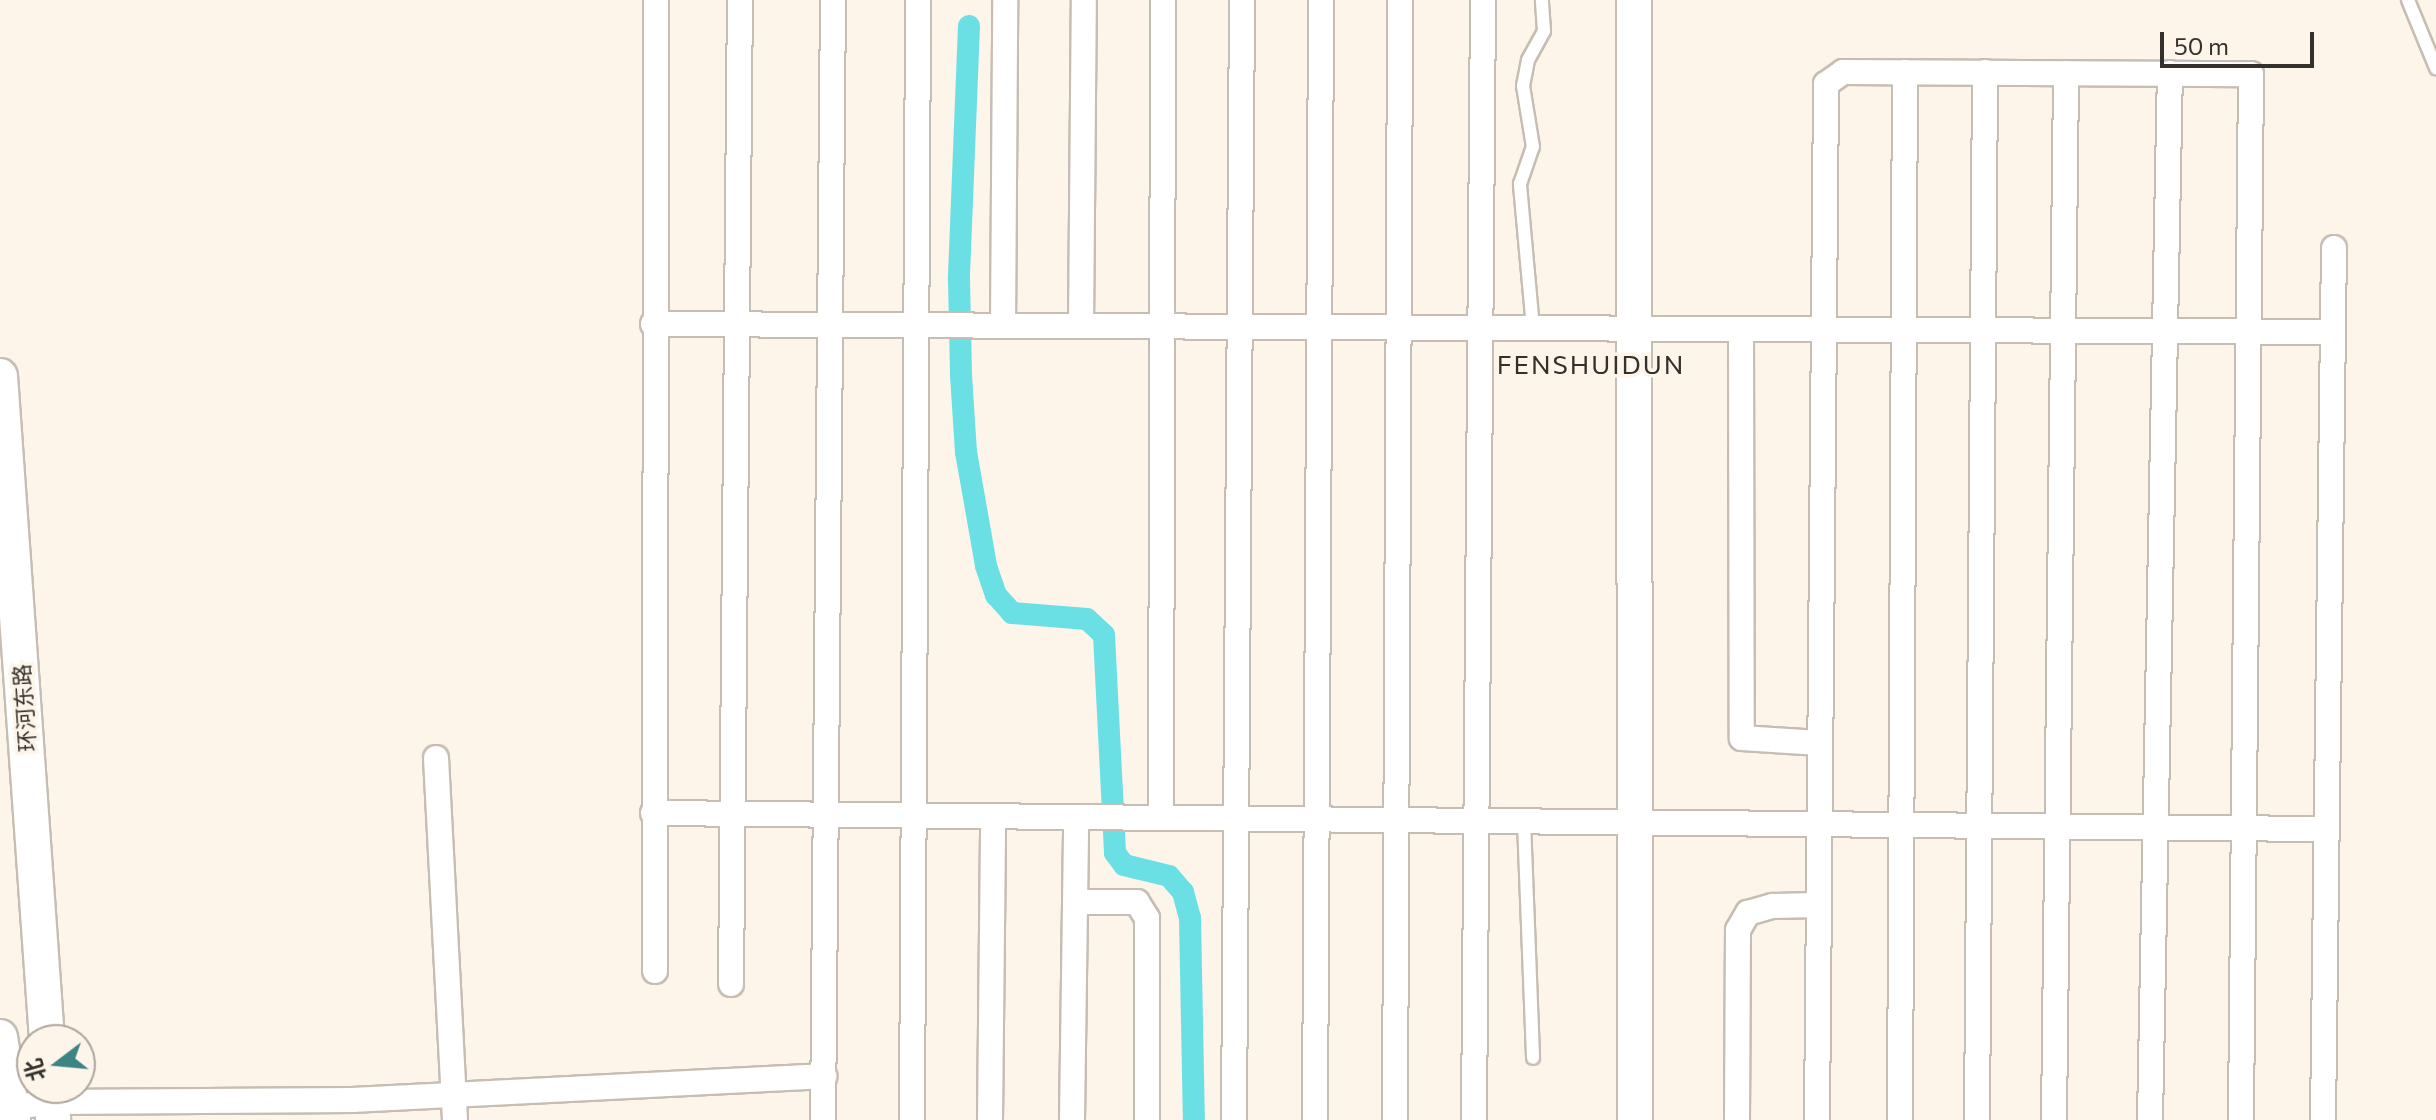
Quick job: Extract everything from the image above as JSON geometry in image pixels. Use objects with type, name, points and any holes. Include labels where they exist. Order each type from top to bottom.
[{"type":"street","points":[[655,971],[653,324],[656,0]]},
{"type":"street","points":[[731,984],[740,0]]},
{"type":"street","points":[[823,1120],[833,0]]},
{"type":"street","points":[[912,1120],[914,816],[927,325],[918,0]]},
{"type":"street","points":[[995,325],[1005,0]]},
{"type":"street","points":[[1081,326],[1084,0]]},
{"type":"street","points":[[1161,818],[1163,0]]},
{"type":"street","points":[[1234,1120],[1242,0]]},
{"type":"street","points":[[1315,1120],[1321,0]]},
{"type":"street","points":[[1395,1120],[1400,0]]},
{"type":"street","points":[[1474,1120],[1483,0]]},
{"type":"street","points":[[1634,0],[1632,823],[1635,1120]]},
{"type":"street","points":[[1817,1120],[1819,743],[1827,330],[1826,84],[1843,72],[1985,72],[2251,74],[2241,1120]]},
{"type":"street","points":[[1900,1120],[1905,72]]},
{"type":"street","points":[[1977,1120],[1985,72]]},
{"type":"street","points":[[2054,1120],[2066,73]]},
{"type":"street","points":[[2150,1120],[2170,73]]},
{"type":"street","points":[[2323,1120],[2334,248]]},
{"type":"street","points":[[653,324],[2331,332]]},
{"type":"street","points":[[1741,329],[1742,738],[1819,743]]},
{"type":"street","name":"环河东路","points":[[0,376],[8,585],[46,1024]]},
{"type":"street","points":[[436,758],[455,1120]]},
{"type":"street","points":[[653,813],[2326,829]]},
{"type":"street","points":[[990,1120],[993,817]]},
{"type":"street","points":[[1072,1120],[1075,902],[1082,818]]},
{"type":"street","points":[[1075,902],[1137,902],[1147,918],[1147,1120]]},
{"type":"street","points":[[1737,1120],[1738,930],[1748,913],[1773,906],[1818,905]]},
{"type":"street","points":[[0,1037],[13,1120]]},
{"type":"street","points":[[96,1103],[354,1100],[824,1076]]},
{"type":"street","points":[[0,1109],[43,1104]]},
{"type":"lane","points":[[1533,328],[1520,184],[1533,147],[1523,86],[1528,60],[1544,31],[1542,0]]},
{"type":"lane","points":[[2408,0],[2436,68]]},
{"type":"lane","points":[[1524,822],[1533,1058]]},
{"type":"waterway","points":[[969,26],[959,279],[961,375],[966,452],[986,566],[996,595],[1012,613],[1087,619],[1104,635],[1115,853],[1124,865],[1169,876],[1183,892],[1190,918],[1194,1120]]},
{"type":"district","name":"FENSHUIDUN","points":[[1591,364]]}]
